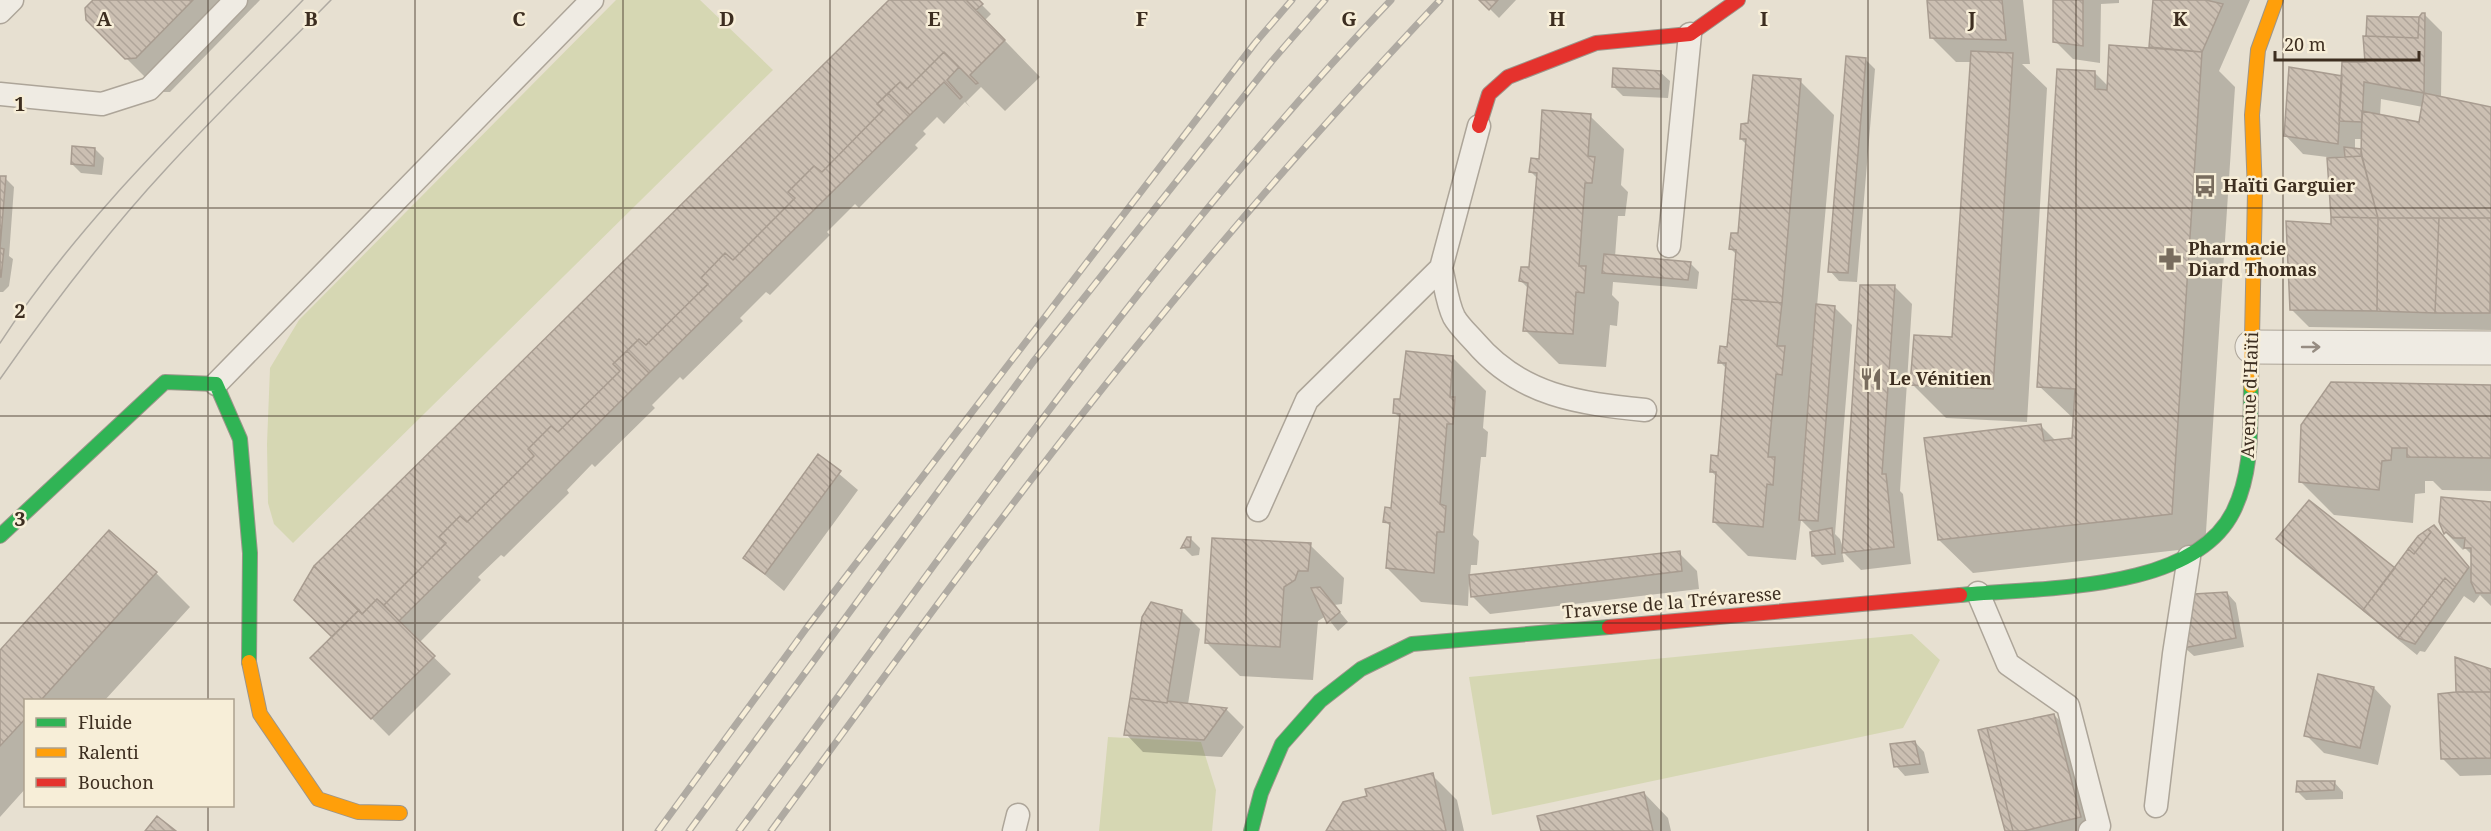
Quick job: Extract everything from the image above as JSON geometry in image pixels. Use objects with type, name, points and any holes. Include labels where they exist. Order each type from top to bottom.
[{"type":"street","points":[[1479,126],[1489,94],[1508,77],[1596,43],[1690,34],[1738,0]]},
{"type":"street","name":"Avenue d'Haïti","points":[[2189,557],[2224,530],[2242,492],[2250,454],[2255,192],[2252,115],[2258,50],[2276,0]]},
{"type":"street","points":[[2252,347],[2491,348]]},
{"type":"street","points":[[0,536],[165,382],[216,384],[240,439],[250,552],[247,654],[260,714],[318,799],[358,812],[400,813]]},
{"type":"street","name":"Traverse de la Trévaresse","points":[[1251,831],[1261,793],[1282,744],[1320,701],[1336,688],[1361,669],[1412,644],[1978,593],[2140,575],[2189,557]]},
{"type":"lane","points":[[0,12],[12,0]]},
{"type":"lane","points":[[0,94],[102,104],[150,89],[236,0]]},
{"type":"lane","points":[[216,384],[592,0]]},
{"type":"lane","points":[[1669,246],[1690,34]]},
{"type":"lane","points":[[1479,126],[1441,268],[1454,316],[1489,358],[1512,376],[1543,393],[1591,405],[1645,410]]},
{"type":"lane","points":[[1258,510],[1307,400],[1441,268]]},
{"type":"lane","points":[[2156,806],[2174,654],[2189,557]]},
{"type":"lane","points":[[1978,593],[2008,664],[2068,706],[2099,826],[2090,831]]},
{"type":"green space","points":[[616,0],[700,0],[773,70],[293,543],[274,524],[268,503],[267,444],[270,368],[299,320]]},
{"type":"green space","points":[[1912,634],[1940,660],[1903,728],[1492,815],[1469,677]]},
{"type":"green space","points":[[1108,737],[1201,742],[1216,790],[1212,831],[1099,831]]},
{"type":"building","points":[[93,0],[193,0],[136,58],[125,59],[86,20],[85,8]]},
{"type":"building","points":[[889,0],[966,0],[1005,40],[970,75],[978,83],[976,84],[944,52],[907,89],[900,82],[877,104],[883,110],[822,172],[814,166],[788,192],[795,198],[733,260],[725,253],[701,278],[708,284],[646,345],[639,339],[613,364],[620,371],[558,432],[551,426],[528,449],[534,456],[467,522],[460,516],[439,537],[446,543],[384,605],[377,599],[362,614],[314,566]]},
{"type":"building","points":[[966,0],[979,0],[983,4],[976,10]]},
{"type":"building","points":[[1479,0],[1498,0],[1489,10]]},
{"type":"building","points":[[1927,0],[2002,0],[2006,40],[1930,38]]},
{"type":"building","points":[[2053,0],[2083,0],[2083,46],[2053,42]]},
{"type":"building","points":[[2153,0],[2206,0],[2223,4],[2202,52],[2149,47]]},
{"type":"building","points":[[2425,13],[2424,93],[2364,82],[2362,122],[2339,121],[2342,62],[2365,62],[2363,36],[2418,38],[2419,17]]},
{"type":"building","points":[[2367,16],[2419,17],[2418,38],[2366,36]]},
{"type":"building","points":[[2109,45],[2202,52],[2172,514],[1938,540],[1924,438],[2041,424],[2044,441],[2072,438],[2075,389],[2037,387],[2057,69],[2095,71],[2095,89],[2107,90]]},
{"type":"building","points":[[1971,51],[2013,53],[1993,389],[1910,385],[1914,335],[1952,337]]},
{"type":"building","points":[[944,52],[959,67],[947,80],[962,97],[960,99],[944,82],[910,115],[888,93],[900,82],[907,89]]},
{"type":"building","points":[[1846,56],[1866,58],[1848,273],[1828,272]]},
{"type":"building","points":[[2289,67],[2342,76],[2338,144],[2284,136]]},
{"type":"building","points":[[1613,68],[1661,71],[1660,89],[1612,87]]},
{"type":"building","points":[[1753,75],[1801,79],[1782,303],[1732,299],[1736,250],[1729,249],[1731,233],[1738,233],[1746,139],[1740,139],[1741,124],[1748,123]]},
{"type":"building","points":[[888,93],[910,115],[649,373],[627,351],[639,339],[646,345],[708,284],[701,278],[725,253],[733,260],[795,198],[788,192],[814,166],[822,172],[883,110],[877,104]]},
{"type":"building","points":[[2424,93],[2491,107],[2491,218],[2378,218],[2361,154],[2362,111],[2419,122]]},
{"type":"building","points":[[1542,110],[1591,114],[1588,156],[1595,157],[1592,183],[1585,183],[1579,266],[1586,266],[1584,293],[1576,292],[1573,334],[1523,331],[1528,283],[1519,281],[1521,267],[1529,267],[1537,173],[1529,172],[1531,158],[1539,159]]},
{"type":"building","points":[[72,146],[95,148],[94,166],[71,164]]},
{"type":"building","points":[[2344,147],[2361,149],[2362,156],[2345,157]]},
{"type":"building","points":[[2362,156],[2378,218],[2331,217],[2327,158]]},
{"type":"building","points":[[0,176],[6,176],[0,248]]},
{"type":"building","points":[[2331,217],[2378,218],[2377,311],[2290,310],[2286,221],[2331,224]]},
{"type":"building","points":[[2378,218],[2439,218],[2435,313],[2377,311]]},
{"type":"building","points":[[2439,218],[2491,218],[2490,313],[2435,313]]},
{"type":"building","points":[[0,248],[4,249],[1,277],[0,277]]},
{"type":"building","points":[[1604,254],[1691,262],[1688,280],[1602,273]]},
{"type":"building","name":"Le Vénitien","points":[[1860,285],[1895,285],[1882,474],[1886,474],[1894,547],[1842,553]]},
{"type":"building","points":[[1732,299],[1782,303],[1777,346],[1785,346],[1782,375],[1776,374],[1768,457],[1775,457],[1773,485],[1767,484],[1763,527],[1713,522],[1716,472],[1710,472],[1711,455],[1718,456],[1726,363],[1718,363],[1720,346],[1727,347]]},
{"type":"building","points":[[1816,304],[1835,306],[1818,521],[1799,520]]},
{"type":"building","points":[[627,351],[649,373],[399,621],[384,605],[446,543],[439,537],[460,516],[467,522],[534,456],[528,449],[551,426],[558,432],[620,371],[613,364]]},
{"type":"building","points":[[1406,351],[1453,356],[1450,397],[1455,397],[1453,424],[1447,424],[1440,504],[1446,506],[1444,532],[1437,532],[1434,573],[1386,568],[1390,523],[1383,522],[1385,507],[1391,508],[1400,414],[1393,413],[1394,399],[1400,399]]},
{"type":"building","points":[[2331,382],[2491,385],[2491,458],[2407,457],[2407,448],[2392,448],[2391,460],[2382,461],[2379,490],[2299,482],[2301,425]]},
{"type":"building","points":[[818,454],[841,471],[765,574],[743,558]]},
{"type":"building","points":[[2441,497],[2491,502],[2491,593],[2476,593],[2471,582],[2471,548],[2464,548],[2465,538],[2453,538],[2446,532],[2444,534],[2439,522]]},
{"type":"building","points":[[2309,500],[2395,568],[2363,610],[2276,539]]},
{"type":"building","points":[[2434,525],[2469,567],[2455,587],[2445,578],[2398,638],[2363,610],[2408,549],[2414,554],[2431,532],[2428,529]]},
{"type":"building","points":[[1832,528],[1835,554],[1812,556],[1810,532]]},
{"type":"building","points":[[2428,529],[2431,532],[2414,554],[2408,549],[2418,536]]},
{"type":"building","points":[[109,530],[157,572],[42,699],[24,699],[24,720],[0,746],[0,650]]},
{"type":"building","points":[[1187,537],[1191,537],[1190,547],[1181,548]]},
{"type":"building","points":[[1212,538],[1311,543],[1308,571],[1298,571],[1295,580],[1284,587],[1280,647],[1205,643]]},
{"type":"building","points":[[1680,551],[1682,571],[1471,597],[1469,575]]},
{"type":"building","points":[[314,566],[359,610],[332,637],[294,600]]},
{"type":"building","points":[[2445,578],[2455,587],[2415,644],[2398,638]]},
{"type":"building","points":[[1320,587],[1340,612],[1327,623],[1311,588]]},
{"type":"building","points":[[2227,592],[2236,638],[2183,648],[2194,594]]},
{"type":"building","points":[[377,599],[435,656],[371,719],[310,658],[359,610],[362,614]]},
{"type":"building","points":[[1151,602],[1182,610],[1167,703],[1130,698],[1142,617]]},
{"type":"building","points":[[2455,657],[2491,669],[2491,692],[2456,692]]},
{"type":"building","points":[[2318,674],[2374,687],[2360,748],[2304,736]]},
{"type":"building","points":[[2491,692],[2491,758],[2441,759],[2438,694]]},
{"type":"building","points":[[1130,698],[1227,708],[1204,740],[1124,735]]},
{"type":"building","points":[[2054,714],[2081,817],[2024,831],[2013,831],[1987,728]]},
{"type":"building","points":[[1987,728],[2013,831],[2005,831],[1978,730]]},
{"type":"building","points":[[1915,741],[1920,764],[1894,767],[1890,744]]},
{"type":"building","points":[[1433,773],[1446,831],[1326,831],[1343,802],[1367,796],[1365,789]]},
{"type":"building","points":[[2297,781],[2335,781],[2334,790],[2296,792]]},
{"type":"building","points":[[1644,792],[1653,831],[1541,831],[1537,816]]},
{"type":"building","points":[[157,816],[176,831],[145,831]]},
{"type":"tram line","points":[[0,343],[68,250],[105,207],[143,164],[303,0]]},
{"type":"tram line","points":[[0,379],[79,271],[143,194],[206,126],[331,0]]},
{"type":"railway","points":[[658,831],[808,626],[1255,43],[1292,0]]},
{"type":"railway","points":[[689,831],[1033,362],[1272,61],[1325,0]]},
{"type":"railway","points":[[739,831],[974,511],[1133,301],[1302,97],[1391,0]]},
{"type":"railway","points":[[771,831],[959,576],[1103,388],[1258,201],[1440,0]]},
{"type":"traffic: fast","points":[[0,536],[165,382],[216,384],[240,439],[250,553],[249,662]]},
{"type":"traffic: fast","points":[[1960,595],[2070,587],[2111,581],[2149,572],[2184,558],[2213,538],[2233,512],[2244,481],[2249,450],[2251,386]]},
{"type":"traffic: fast","points":[[1251,831],[1261,793],[1282,744],[1320,701],[1361,669],[1412,644],[1609,627]]},
{"type":"traffic: slow","points":[[2251,386],[2255,192],[2252,115],[2258,50],[2276,0]]},
{"type":"traffic: slow","points":[[249,662],[260,714],[318,799],[358,812],[400,813]]},
{"type":"traffic: jam","points":[[1479,126],[1489,94],[1508,77],[1596,43],[1690,34],[1738,0]]},
{"type":"traffic: jam","points":[[1609,627],[1960,595]]},
{"type":"place","name":"Haïti Garguier","points":[[2205,186]]},
{"type":"place","name":"Pharmacie Diard Thomas","points":[[2170,259]]},
{"type":"place","name":"Le Vénitien","points":[[1871,379]]}]
